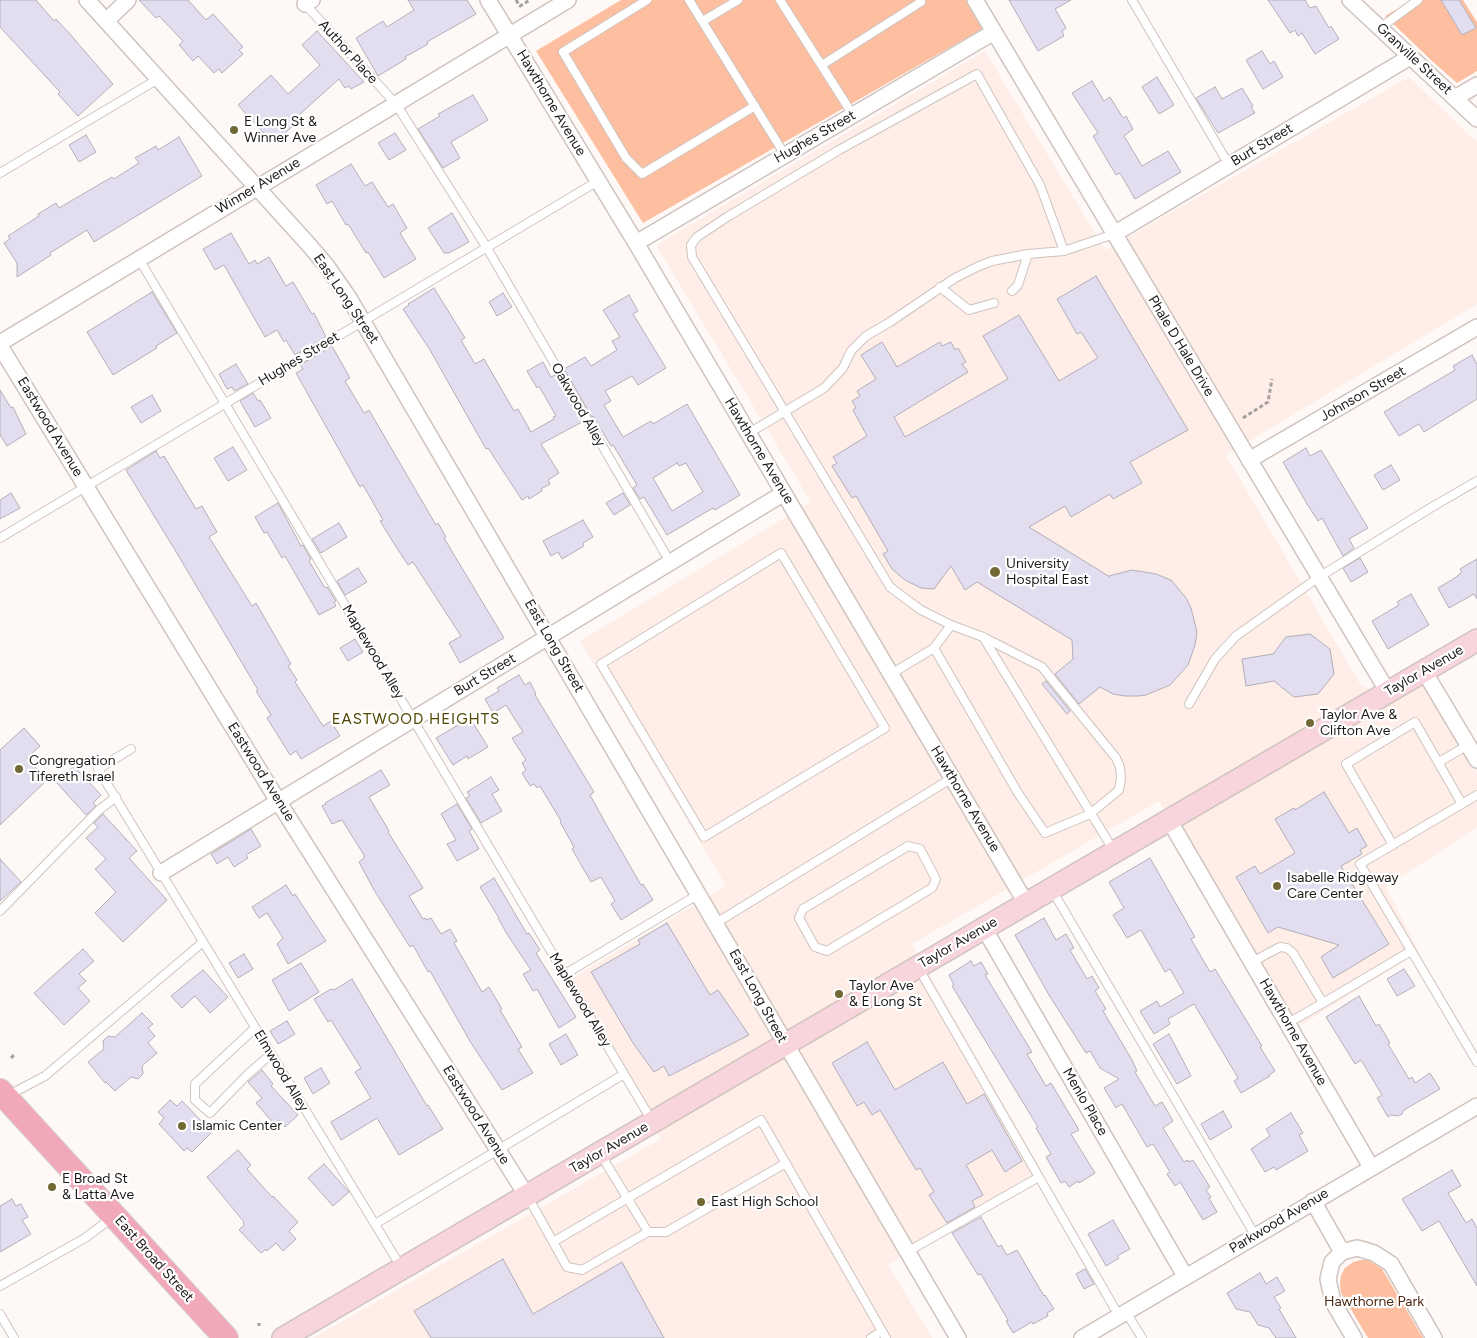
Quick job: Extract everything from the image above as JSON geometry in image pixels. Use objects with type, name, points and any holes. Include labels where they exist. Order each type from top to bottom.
[{"type":"main road","name":"Taylor Avenue","points":[[284,1338],[1477,640]]},
{"type":"main road","name":"East Broad Street","points":[[2,1097],[115,1216],[226,1338]]},
{"type":"street","name":"East Long Street","points":[[87,0],[326,265],[363,321],[958,1338]]},
{"type":"street","points":[[106,21],[128,0]]},
{"type":"street","name":"Hawthorne Avenue","points":[[488,0],[636,243],[1026,903]]},
{"type":"street","name":"Winner Avenue","points":[[0,345],[257,187],[568,0]]},
{"type":"street","name":"Phale D Hale Drive","points":[[975,0],[1388,692]]},
{"type":"street","name":"Granville Street","points":[[1350,0],[1477,119]]},
{"type":"street","name":"Hughes Street","points":[[636,243],[994,32]]},
{"type":"street","name":"Burt Street","points":[[1114,234],[1410,57]]},
{"type":"street","points":[[1455,98],[1477,85]]},
{"type":"street","name":"Johnson Street","points":[[1249,460],[1477,327]]},
{"type":"street","name":"Eastwood Avenue","points":[[0,345],[278,801],[527,1196]]},
{"type":"street","name":"Burt Street","points":[[162,873],[784,493]]},
{"type":"street","points":[[1424,671],[1477,760]]},
{"type":"street","name":"Hawthorne Avenue","points":[[1169,820],[1371,1167]]},
{"type":"street","name":"Menlo Place","points":[[984,928],[1185,1276]]},
{"type":"street","name":"Parkwood Avenue","points":[[1082,1338],[1477,1106]]},
{"type":"street","points":[[1313,1201],[1342,1252]]},
{"type":"street","points":[[1354,1338],[1333,1302],[1328,1278],[1332,1262],[1342,1252],[1357,1248],[1374,1252],[1391,1264],[1434,1338]]},
{"type":"lane","points":[[647,0],[562,52],[626,158],[642,174],[755,106]]},
{"type":"lane","points":[[689,0],[785,155]]},
{"type":"lane","points":[[703,21],[738,0]]},
{"type":"lane","points":[[780,0],[853,115]]},
{"type":"lane","points":[[822,65],[921,2],[920,0]]},
{"type":"lane","points":[[1132,0],[1229,165]]},
{"type":"lane","points":[[1380,28],[1418,0]]},
{"type":"lane","name":"Author Place","points":[[306,2],[396,104],[487,248]]},
{"type":"lane","points":[[934,648],[1018,793],[1045,833],[1090,814],[1119,790],[1121,779],[1120,767],[1116,758],[1042,666],[983,637],[951,625],[921,610],[890,587],[692,256],[691,245],[697,237],[839,150],[977,74],[1040,185],[1064,251]]},
{"type":"lane","points":[[0,173],[158,79]]},
{"type":"lane","name":"Hughes Street","points":[[0,538],[598,181]]},
{"type":"lane","points":[[749,433],[824,388],[843,368],[850,350],[866,336],[890,322],[940,287],[979,266],[1028,254],[1064,251],[1114,234]]},
{"type":"lane","name":"Oakwood Alley","points":[[487,248],[670,562]]},
{"type":"lane","points":[[1012,292],[1018,285],[1028,254]]},
{"type":"lane","name":"Maplewood Alley","points":[[139,259],[653,1123]]},
{"type":"lane","points":[[940,287],[969,310],[994,303]]},
{"type":"lane","points":[[1189,704],[1215,659],[1236,636],[1319,577],[1477,481]]},
{"type":"lane","points":[[781,554],[885,728],[704,837],[600,664],[691,608],[781,554]]},
{"type":"lane","points":[[891,674],[934,648],[951,625]]},
{"type":"lane","points":[[983,637],[1114,852]]},
{"type":"lane","points":[[1393,845],[1346,764],[1415,722],[1462,804]]},
{"type":"lane","points":[[1439,762],[1468,745]]},
{"type":"lane","name":"Elmwood Alley","points":[[131,749],[98,769],[402,1268]]},
{"type":"lane","points":[[716,923],[952,778]]},
{"type":"lane","points":[[1477,795],[1360,864],[1477,1062]]},
{"type":"lane","points":[[0,911],[99,810],[116,797]]},
{"type":"lane","points":[[908,846],[920,849],[936,880],[932,888],[827,951],[815,948],[799,918],[803,909],[856,876],[908,846]]},
{"type":"lane","points":[[1051,889],[1255,1235]]},
{"type":"lane","points":[[565,974],[699,894]]},
{"type":"lane","points":[[2,1097],[45,1076],[203,942]]},
{"type":"lane","points":[[1252,962],[1280,947],[1287,948],[1293,953],[1323,1003]]},
{"type":"lane","points":[[1288,1023],[1412,951]]},
{"type":"lane","points":[[917,967],[1039,1177],[1123,1314],[1142,1338]]},
{"type":"lane","points":[[255,1028],[195,1084],[196,1100],[210,1113],[248,1074],[271,1054]]},
{"type":"lane","points":[[375,1224],[624,1074]]},
{"type":"lane","points":[[553,1242],[761,1120],[884,1335],[871,1338]]},
{"type":"lane","points":[[600,1153],[648,1232]]},
{"type":"lane","points":[[527,1196],[568,1267],[582,1270],[648,1232],[666,1232],[786,1163]]},
{"type":"lane","points":[[907,1252],[1039,1177]]},
{"type":"lane","points":[[0,1286],[85,1238],[115,1216]]},
{"type":"lane","points":[[0,1314],[14,1338]]},
{"type":"path","points":[[516,0],[520,6],[530,0]]},
{"type":"path","points":[[1230,427],[1268,402],[1272,379]]},
{"type":"shaded area","name":"University Hospital East","points":[[985,51],[1105,250],[1409,77],[1477,142],[1477,304],[1226,455],[1360,684],[1385,700],[1421,679],[1477,772],[1477,827],[1386,887],[1419,952],[1298,1027],[1159,801],[912,944],[1041,1169],[888,1265],[932,1338],[313,1338],[661,1139],[569,980],[726,886],[580,641],[811,502],[656,245]]},
{"type":"green space","points":[[621,0],[966,0],[982,29],[643,223],[536,51]]},
{"type":"green space","points":[[1413,0],[1463,0],[1477,22],[1477,71],[1457,83],[1385,16]]},
{"type":"green space","name":"Hawthorne Park","points":[[1368,1260],[1382,1269],[1423,1338],[1368,1338],[1341,1293],[1340,1284],[1341,1275],[1345,1268],[1353,1262]]},
{"type":"building","points":[[0,0],[36,0],[54,21],[56,19],[69,33],[113,84],[78,116],[58,94],[60,92],[0,27]]},
{"type":"building","points":[[139,0],[188,0],[206,20],[213,14],[243,47],[239,50],[243,54],[222,73],[219,69],[214,73],[198,56],[193,61],[179,45],[183,41],[159,16],[156,18]]},
{"type":"building","points":[[408,0],[467,0],[476,14],[427,42],[428,44],[378,76],[356,38],[383,21],[387,27],[414,10]]},
{"type":"building","points":[[1009,0],[1071,0],[1055,9],[1066,28],[1062,31],[1064,36],[1038,51]]},
{"type":"building","points":[[1268,0],[1305,0],[1310,8],[1316,6],[1329,28],[1331,26],[1339,39],[1315,54],[1302,33],[1298,36],[1295,30],[1290,33]]},
{"type":"building","points":[[1441,0],[1459,0],[1476,28],[1462,35]]},
{"type":"building","points":[[317,31],[364,82],[351,89],[349,86],[345,88],[339,79],[292,121],[293,126],[273,143],[238,105],[271,75],[288,94],[320,65],[302,45]]},
{"type":"building","points":[[1262,51],[1270,64],[1274,61],[1283,77],[1263,89],[1246,60]]},
{"type":"building","points":[[1157,77],[1174,105],[1159,114],[1142,87]]},
{"type":"building","points":[[1092,81],[1104,101],[1110,97],[1123,118],[1126,116],[1133,129],[1124,136],[1142,166],[1168,151],[1181,172],[1135,199],[1120,173],[1116,175],[1093,136],[1098,133],[1072,93]]},
{"type":"building","points":[[1215,87],[1222,99],[1242,88],[1255,113],[1218,133],[1196,98]]},
{"type":"building","points":[[473,95],[488,120],[451,142],[460,158],[443,168],[418,129],[440,116],[438,114]]},
{"type":"building","points":[[395,133],[406,150],[389,160],[378,143]]},
{"type":"building","points":[[86,135],[96,152],[79,162],[69,145]]},
{"type":"building","points":[[179,137],[202,176],[94,242],[87,230],[50,253],[51,255],[17,277],[17,263],[4,243],[10,239],[8,236],[56,203],[59,208],[112,177],[114,179],[139,163],[135,158],[156,146],[158,150]]},
{"type":"building","points":[[351,164],[365,186],[372,182],[388,207],[393,204],[407,228],[400,233],[416,259],[384,278],[348,224],[346,225],[332,201],[327,204],[316,185]]},
{"type":"building","points":[[452,213],[469,242],[449,253],[444,253],[428,228]]},
{"type":"building","points":[[231,233],[249,264],[255,260],[257,264],[269,257],[286,286],[293,282],[312,314],[314,313],[326,337],[295,355],[277,330],[265,337],[224,265],[215,270],[203,249]]},
{"type":"building","points":[[1096,276],[1188,430],[1130,462],[1142,483],[1113,499],[1110,494],[1071,517],[1065,506],[1029,527],[1110,577],[1132,570],[1156,574],[1171,580],[1186,598],[1191,608],[1197,632],[1188,665],[1170,685],[1146,695],[1138,696],[1113,694],[1100,687],[1079,704],[1055,674],[1073,659],[1072,640],[977,582],[965,590],[951,566],[934,589],[921,588],[905,580],[892,569],[883,554],[888,551],[856,496],[852,498],[832,466],[837,463],[833,457],[867,436],[853,410],[856,408],[852,401],[860,396],[857,391],[876,379],[861,355],[882,342],[897,367],[940,342],[942,346],[951,342],[955,350],[958,348],[966,362],[962,364],[968,372],[894,417],[905,437],[1008,379],[983,336],[1019,315],[1059,381],[1098,358],[1081,332],[1077,334],[1057,299]]},
{"type":"building","points":[[434,288],[465,338],[461,340],[475,364],[484,359],[514,411],[518,409],[531,432],[556,416],[539,386],[537,388],[527,371],[543,362],[551,377],[555,375],[582,422],[541,444],[559,473],[548,480],[550,484],[541,489],[542,491],[529,499],[528,496],[522,500],[488,448],[486,449],[430,350],[403,309]]},
{"type":"building","points":[[152,292],[177,333],[156,346],[157,348],[113,375],[87,332]]},
{"type":"building","points":[[503,293],[512,307],[497,316],[489,302]]},
{"type":"building","points":[[629,295],[638,311],[633,314],[666,368],[638,385],[632,376],[605,391],[611,401],[604,405],[623,437],[651,421],[653,424],[687,404],[740,495],[715,510],[713,508],[667,535],[644,497],[640,499],[633,488],[637,485],[613,445],[611,446],[592,417],[564,369],[585,357],[591,366],[617,350],[612,341],[620,337],[603,310]],"holes":[[[677,463],[679,466],[686,463],[703,492],[672,511],[653,478]]]},
{"type":"building","points":[[332,346],[350,378],[345,381],[364,413],[369,410],[436,525],[438,523],[446,537],[444,538],[504,638],[460,663],[449,643],[461,636],[413,562],[408,565],[393,542],[380,521],[383,520],[363,485],[360,487],[296,373],[303,369],[300,365]]},
{"type":"building","points":[[1472,355],[1477,364],[1477,399],[1424,432],[1419,424],[1399,436],[1384,412],[1455,370],[1453,366]]},
{"type":"building","points":[[236,364],[248,384],[234,391],[232,387],[227,389],[219,374]]},
{"type":"building","points":[[0,390],[11,408],[13,407],[26,434],[7,446],[0,435]]},
{"type":"building","points":[[253,393],[258,401],[260,400],[271,418],[255,427],[240,401]]},
{"type":"building","points":[[152,395],[161,411],[141,423],[131,407]]},
{"type":"building","points":[[233,447],[247,470],[228,481],[214,458]]},
{"type":"building","points":[[1306,448],[1310,456],[1321,450],[1368,528],[1349,539],[1354,548],[1343,556],[1322,518],[1318,521],[1283,462]]},
{"type":"building","points":[[156,451],[160,458],[164,456],[196,509],[202,506],[217,532],[209,537],[252,606],[256,603],[291,664],[288,666],[297,680],[295,682],[323,726],[331,721],[340,736],[301,759],[296,751],[290,755],[267,718],[271,715],[256,691],[258,690],[126,470]]},
{"type":"building","points":[[1391,465],[1400,480],[1383,490],[1374,475]]},
{"type":"building","points":[[11,493],[20,508],[0,519],[0,500]]},
{"type":"building","points":[[623,493],[630,505],[614,515],[606,503]]},
{"type":"building","points":[[278,503],[301,546],[303,545],[311,559],[309,561],[325,588],[327,587],[336,601],[334,602],[336,606],[319,615],[285,556],[282,558],[267,532],[264,533],[255,517]]},
{"type":"building","points":[[583,520],[593,537],[583,543],[584,546],[562,559],[558,552],[551,556],[543,541]]},
{"type":"building","points":[[339,523],[347,537],[321,553],[312,539]]},
{"type":"building","points":[[1360,558],[1368,572],[1351,582],[1343,568]]},
{"type":"building","points":[[1477,559],[1477,599],[1474,594],[1449,608],[1438,588],[1458,576],[1462,572],[1460,569]]},
{"type":"building","points":[[358,568],[367,582],[345,595],[337,581]]},
{"type":"building","points":[[1411,594],[1429,625],[1388,649],[1372,621],[1399,605],[1397,602]]},
{"type":"building","points":[[1310,634],[1330,649],[1334,674],[1318,694],[1294,697],[1274,681],[1246,686],[1242,659],[1273,654],[1286,637]]},
{"type":"building","points":[[355,639],[363,652],[348,661],[340,648]]},
{"type":"building","points":[[519,675],[525,685],[530,682],[535,695],[594,792],[590,795],[606,824],[641,885],[643,884],[653,900],[621,920],[611,904],[615,901],[601,877],[591,882],[572,849],[574,847],[561,821],[540,786],[537,788],[534,784],[530,786],[522,773],[526,770],[522,763],[526,760],[512,738],[523,732],[506,705],[493,713],[485,699],[499,691],[497,688]]},
{"type":"building","points":[[1046,681],[1070,711],[1067,714],[1042,684]]},
{"type":"building","points":[[470,718],[488,747],[468,759],[467,756],[453,765],[436,738]]},
{"type":"building","name":"Congregation Tifereth Israel","points":[[24,728],[40,746],[27,758],[47,780],[0,825],[0,750]]},
{"type":"building","points":[[74,766],[101,795],[93,803],[96,806],[86,815],[56,782]]},
{"type":"building","points":[[381,770],[390,785],[369,797],[388,832],[423,888],[409,896],[423,919],[431,918],[441,934],[450,929],[457,941],[454,943],[482,992],[489,987],[502,1009],[500,1010],[522,1047],[518,1049],[533,1073],[502,1090],[471,1043],[430,971],[428,972],[413,945],[410,947],[374,890],[359,862],[364,858],[364,855],[342,820],[332,824],[322,806]]},
{"type":"building","points":[[491,777],[499,790],[492,794],[502,811],[481,823],[466,798],[470,796],[467,792]]},
{"type":"building","name":"Isabelle Ridgeway Care Center","points":[[1324,792],[1349,833],[1357,828],[1367,846],[1360,850],[1362,854],[1341,866],[1389,944],[1333,978],[1321,957],[1339,945],[1278,927],[1268,933],[1236,877],[1255,866],[1260,874],[1295,853],[1275,819],[1294,808],[1295,810]]},
{"type":"building","points":[[457,804],[472,829],[469,831],[479,849],[457,861],[447,844],[456,840],[441,814]]},
{"type":"building","points":[[103,814],[137,851],[129,858],[167,900],[123,942],[95,913],[116,892],[95,869],[106,859],[86,838],[98,827],[94,823]]},
{"type":"building","points":[[251,829],[261,846],[246,855],[248,858],[234,867],[228,857],[217,864],[211,854]]},
{"type":"building","points":[[1150,858],[1195,937],[1191,939],[1210,972],[1215,969],[1275,1071],[1241,1093],[1234,1081],[1238,1078],[1194,1004],[1168,1019],[1170,1024],[1154,1034],[1140,1011],[1157,1001],[1160,1007],[1184,993],[1170,969],[1165,972],[1141,930],[1127,938],[1113,915],[1124,908],[1109,882]]},
{"type":"building","points":[[0,859],[21,882],[0,901]]},
{"type":"building","points":[[494,878],[527,934],[529,933],[540,950],[536,953],[576,1017],[559,1028],[537,989],[533,991],[523,974],[531,970],[507,934],[480,887]]},
{"type":"building","points":[[286,885],[293,896],[295,894],[326,941],[288,964],[277,944],[283,938],[267,913],[259,918],[252,907]]},
{"type":"building","points":[[1044,918],[1056,940],[1066,934],[1074,948],[1070,950],[1087,979],[1092,976],[1099,988],[1095,991],[1106,1009],[1103,1011],[1132,1060],[1137,1071],[1135,1072],[1155,1106],[1162,1102],[1173,1121],[1163,1128],[1184,1162],[1193,1160],[1210,1187],[1206,1190],[1217,1212],[1203,1220],[1180,1182],[1175,1186],[1167,1174],[1170,1172],[1153,1144],[1147,1147],[1122,1104],[1116,1108],[1104,1088],[1119,1079],[1100,1068],[1090,1051],[1086,1053],[1049,995],[1015,935]]},
{"type":"building","points":[[667,923],[710,995],[718,990],[749,1035],[669,1076],[664,1066],[654,1072],[633,1043],[591,972],[640,944],[638,940]]},
{"type":"building","points":[[83,949],[94,961],[79,974],[86,981],[78,988],[90,1001],[64,1025],[34,993]]},
{"type":"building","points":[[244,954],[253,969],[238,978],[229,963]]},
{"type":"building","points":[[971,961],[974,966],[981,962],[988,974],[985,975],[1032,1052],[1027,1054],[1046,1086],[1051,1083],[1079,1130],[1071,1134],[1095,1173],[1079,1183],[1078,1181],[1069,1187],[1065,1181],[1061,1183],[1046,1157],[1051,1154],[1036,1128],[1038,1127],[952,986],[954,985],[949,975]]},
{"type":"building","points":[[301,963],[319,992],[289,1011],[272,980]]},
{"type":"building","points":[[1404,969],[1415,986],[1397,996],[1387,979]]},
{"type":"building","points":[[203,970],[228,997],[210,1013],[195,996],[182,1008],[171,996]]},
{"type":"building","points":[[352,979],[427,1106],[443,1129],[399,1155],[377,1118],[341,1140],[331,1122],[371,1098],[355,1072],[361,1068],[331,1020],[328,1022],[314,999]]},
{"type":"building","points":[[1359,996],[1376,1026],[1379,1024],[1390,1043],[1388,1044],[1409,1079],[1412,1077],[1415,1083],[1430,1073],[1440,1089],[1404,1110],[1398,1116],[1391,1115],[1388,1117],[1377,1098],[1382,1095],[1361,1060],[1355,1064],[1326,1017]]},
{"type":"building","points":[[142,1013],[153,1024],[148,1028],[155,1036],[148,1043],[157,1053],[142,1066],[143,1074],[138,1079],[131,1077],[115,1091],[105,1083],[88,1062],[104,1049],[103,1041],[108,1036],[115,1037]]},
{"type":"building","points":[[287,1021],[295,1034],[278,1044],[270,1031]]},
{"type":"building","points":[[566,1034],[578,1055],[561,1065],[549,1044]]},
{"type":"building","points":[[1169,1034],[1191,1076],[1177,1084],[1153,1044]]},
{"type":"building","points":[[867,1042],[895,1090],[943,1062],[967,1104],[984,1094],[1022,1161],[1005,1172],[992,1150],[966,1165],[983,1195],[972,1201],[975,1207],[947,1223],[929,1195],[934,1192],[920,1168],[916,1170],[880,1110],[872,1115],[864,1102],[857,1106],[832,1063]]},
{"type":"building","points":[[321,1068],[330,1083],[313,1094],[304,1078]]},
{"type":"building","points":[[262,1070],[273,1084],[271,1086],[298,1115],[285,1127],[279,1120],[274,1124],[256,1103],[262,1098],[248,1082]]},
{"type":"building","name":"Islamic Center","points":[[170,1100],[177,1106],[182,1101],[212,1132],[192,1152],[187,1148],[184,1151],[159,1124],[164,1118],[158,1112]]},
{"type":"building","points":[[1223,1111],[1232,1127],[1210,1140],[1201,1124]]},
{"type":"building","points":[[1291,1113],[1303,1133],[1299,1135],[1308,1151],[1276,1170],[1274,1167],[1265,1172],[1251,1149],[1270,1136],[1266,1129]]},
{"type":"building","points":[[238,1150],[251,1165],[247,1169],[298,1222],[289,1231],[296,1239],[283,1251],[276,1243],[267,1251],[266,1249],[261,1253],[239,1230],[244,1225],[244,1222],[207,1177]]},
{"type":"building","points":[[324,1164],[349,1192],[333,1206],[308,1178]]},
{"type":"building","points":[[1452,1170],[1461,1186],[1448,1193],[1466,1223],[1472,1219],[1477,1228],[1477,1286],[1439,1221],[1422,1231],[1402,1199]]},
{"type":"building","points":[[12,1199],[16,1206],[21,1204],[28,1217],[22,1220],[31,1234],[0,1252],[0,1206]]},
{"type":"building","points":[[981,1217],[998,1247],[1001,1245],[1007,1255],[1017,1250],[1044,1296],[1054,1309],[1047,1313],[1048,1316],[1033,1324],[1032,1322],[1013,1333],[1006,1321],[1008,1320],[981,1274],[978,1275],[952,1233]]},
{"type":"building","points":[[1113,1220],[1130,1249],[1117,1256],[1119,1258],[1106,1266],[1088,1234]]},
{"type":"building","points":[[503,1259],[533,1314],[622,1262],[664,1338],[431,1338],[414,1311]]},
{"type":"building","points":[[1085,1269],[1094,1284],[1084,1289],[1076,1274]]},
{"type":"building","points":[[1260,1273],[1266,1284],[1277,1277],[1285,1291],[1274,1297],[1296,1338],[1276,1338],[1269,1328],[1258,1325],[1250,1312],[1236,1309],[1227,1293]]},
{"type":"place","name":"E Long St & Winner Ave","points":[[234,130]]},
{"type":"place","name":"University Hospital East","points":[[995,572]]},
{"type":"place","name":"Taylor Ave & Clifton Ave","points":[[1310,723]]},
{"type":"place","name":"Congregation Tifereth Israel","points":[[19,769]]},
{"type":"place","name":"Isabelle Ridgeway Care Center","points":[[1277,886]]},
{"type":"place","name":"Taylor Ave & E Long St","points":[[839,994]]},
{"type":"place","name":"Islamic Center","points":[[182,1126]]},
{"type":"place","name":"E Broad St & Latta Ave","points":[[52,1187]]},
{"type":"place","name":"East High School","points":[[701,1202]]},
{"type":"district","name":"EASTWOOD HEIGHTS","points":[[416,720]]}]
